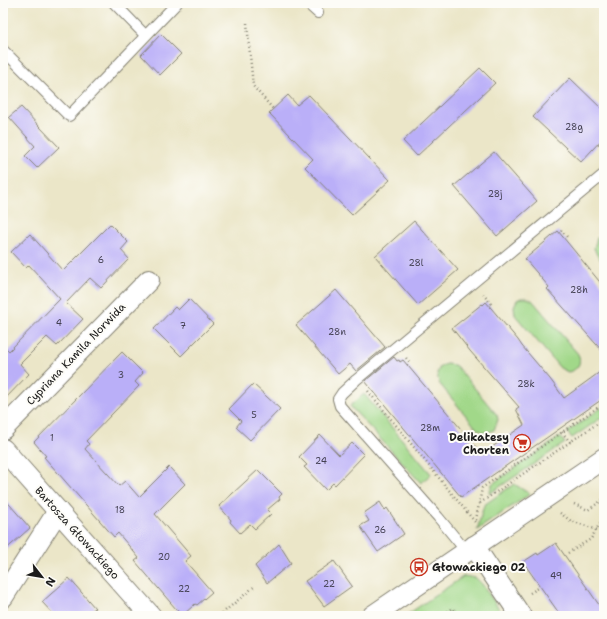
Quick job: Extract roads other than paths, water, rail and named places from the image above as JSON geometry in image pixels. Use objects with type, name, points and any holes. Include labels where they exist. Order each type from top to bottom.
[{"type":"street","name":"Cypriana Kamila Norwida","points":[[3,429],[149,280]]},
{"type":"street","name":"Bartosza Głowackiego","points":[[3,450],[151,616]]},
{"type":"street","points":[[372,616],[466,546],[604,458]]},
{"type":"street","points":[[3,597],[58,512]]},
{"type":"street","points":[[466,546],[523,607]]},
{"type":"lane","points":[[114,3],[145,35]]},
{"type":"lane","points":[[3,50],[69,116],[176,3]]},
{"type":"lane","points":[[307,3],[318,13]]},
{"type":"lane","points":[[466,546],[340,406],[338,399],[342,393],[356,380],[604,174]]},
{"type":"place","name":"Delikatesy Chorten","points":[[522,443]]},
{"type":"place","name":"Głowackiego 02","points":[[419,567]]}]
